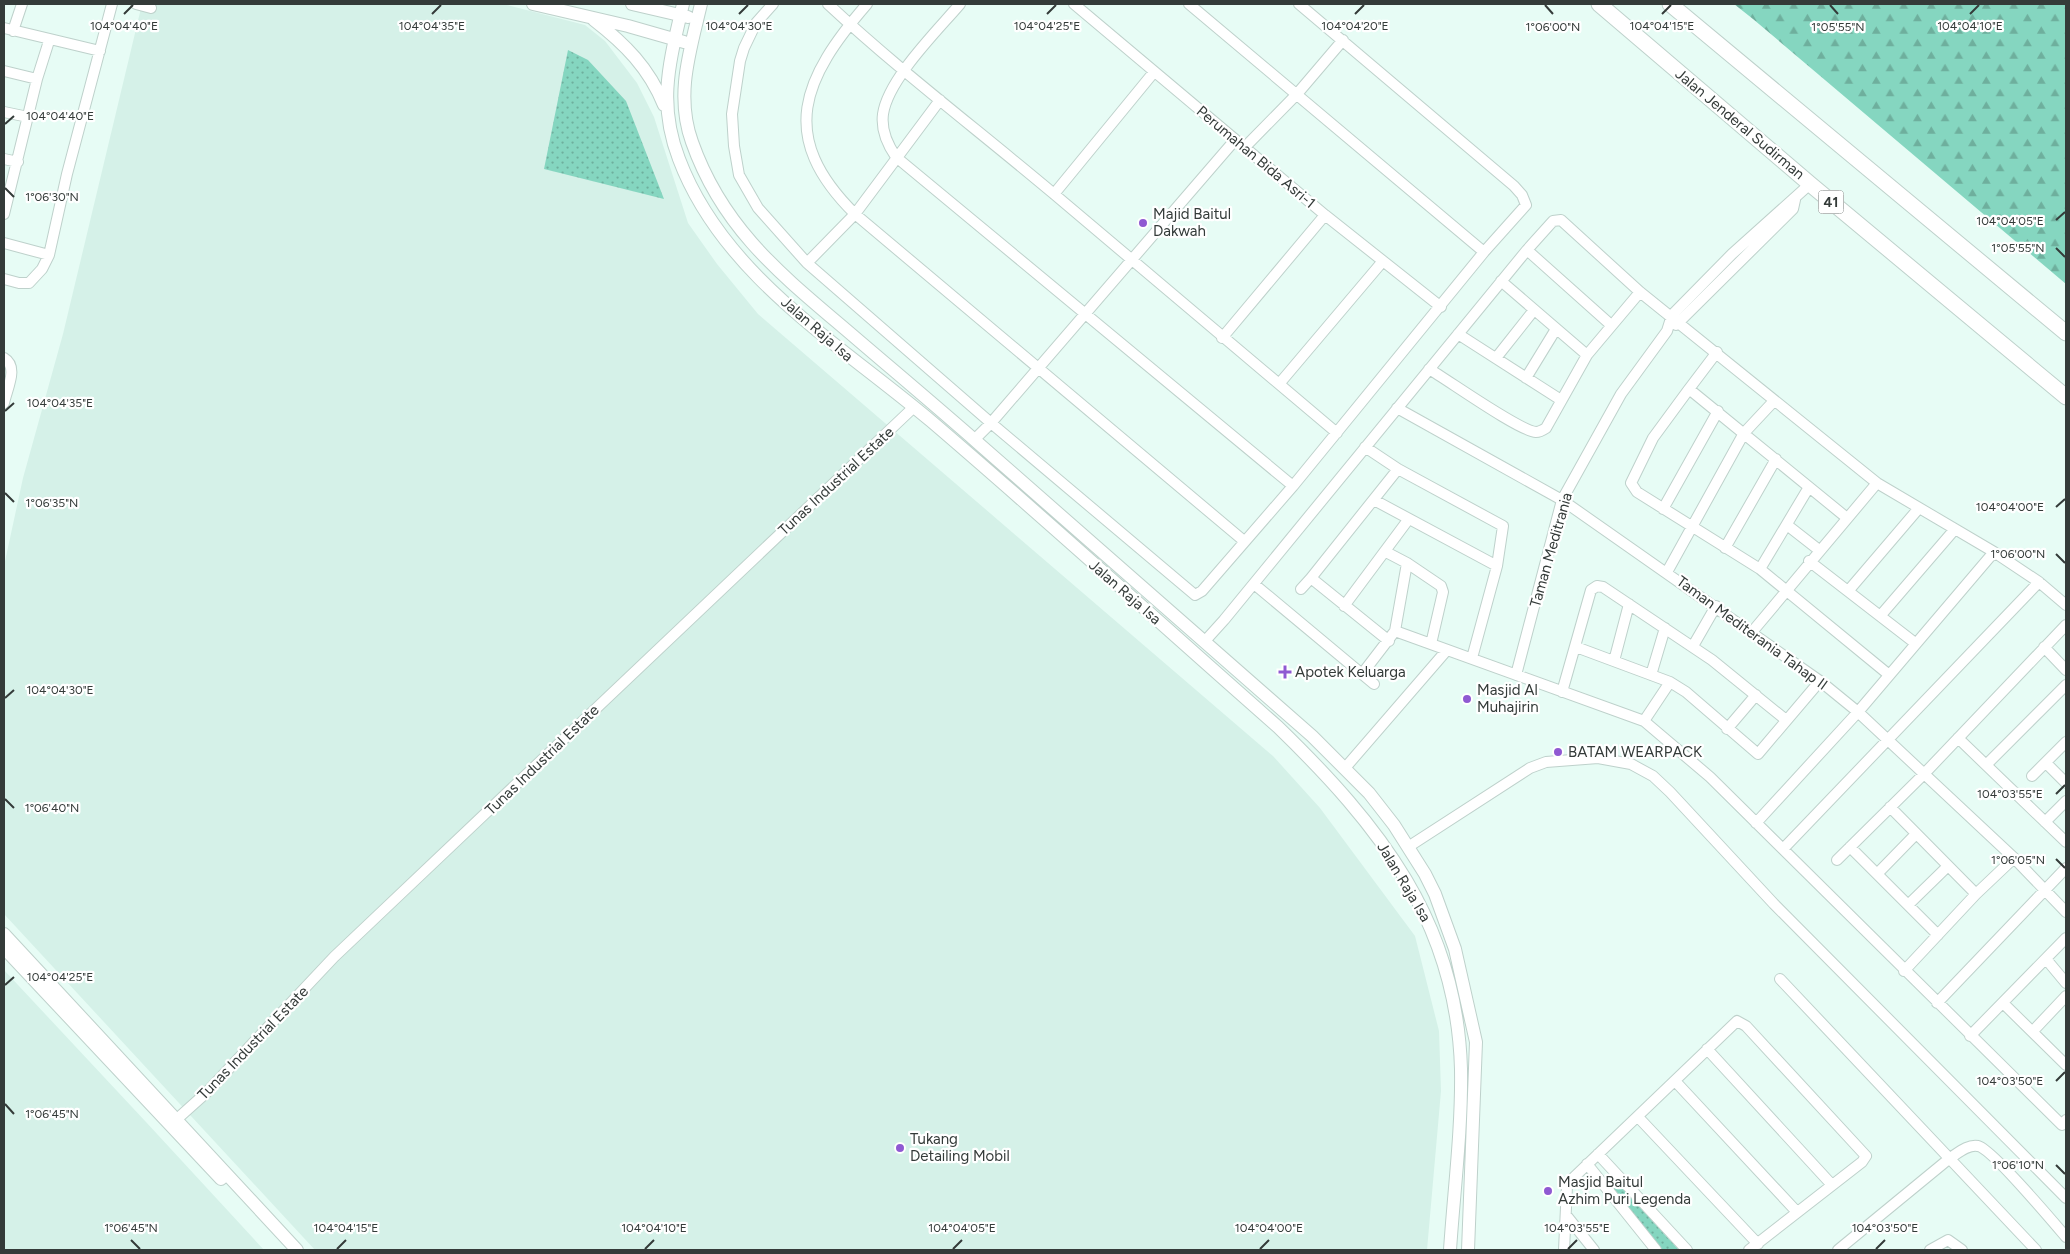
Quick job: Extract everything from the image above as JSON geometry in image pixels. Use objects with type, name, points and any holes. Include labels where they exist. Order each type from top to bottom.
[{"type":"highway","name":"Jalan Jenderal Sudirman","points":[[1599,4],[1810,184],[2066,397]]},
{"type":"highway","points":[[1670,4],[2066,333]]},
{"type":"main road","points":[[533,4],[588,16],[691,44]]},
{"type":"main road","points":[[639,4],[682,9],[697,19]]},
{"type":"main road","name":"Jalan Raja Isa","points":[[700,4],[683,90],[684,114],[692,142],[705,171],[732,220],[750,243],[785,279],[1205,641],[1345,768],[1394,825],[1408,847],[1435,894],[1456,949],[1476,1042],[1472,1186],[1468,1250]]},
{"type":"main road","name":"Jalan Raja Isa","points":[[682,9],[666,82],[666,112],[670,132],[689,182],[720,232],[745,263],[781,298],[855,362],[914,407],[1278,727],[1326,773],[1395,860],[1420,901],[1440,954],[1454,1007],[1461,1068],[1450,1250]]},
{"type":"main road","points":[[588,16],[623,42],[630,50],[658,91],[666,112]]},
{"type":"main road","points":[[914,407],[924,397]]},
{"type":"main road","points":[[4,934],[178,1119],[297,1250]]},
{"type":"main road","points":[[4,948],[287,1250]]},
{"type":"main road","points":[[1440,954],[1456,949]]},
{"type":"street","points":[[22,4],[8,30],[49,41],[100,51]]},
{"type":"street","points":[[4,279],[19,284],[29,283],[42,269],[49,255],[67,174],[112,4]]},
{"type":"street","points":[[136,4],[151,8]]},
{"type":"street","points":[[773,4],[750,33],[740,61],[732,114],[734,146],[739,175],[747,192],[787,243],[807,263],[1192,594],[1202,592],[1244,540],[1293,486],[1337,433],[1484,252],[1526,205],[1522,195],[1299,4]]},
{"type":"street","points":[[828,4],[904,71],[1054,194],[1130,261],[1337,433]]},
{"type":"street","points":[[867,4],[850,24],[814,80],[808,98],[806,116],[808,137],[815,161],[836,195],[855,214],[1244,540]]},
{"type":"street","points":[[960,4],[904,71],[890,95],[883,114],[886,138],[896,157],[1293,486]]},
{"type":"street","name":"Perumahan Bida Asri-1","points":[[1074,4],[1325,215],[1441,306]]},
{"type":"street","points":[[1189,4],[1484,252]]},
{"type":"street","points":[[1245,147],[1297,94],[1343,40]]},
{"type":"street","points":[[4,214],[37,78],[49,41]]},
{"type":"street","points":[[4,72],[37,78]]},
{"type":"street","points":[[1054,194],[1154,72]]},
{"type":"street","points":[[807,263],[855,214],[940,100]]},
{"type":"street","points":[[4,112],[28,117]]},
{"type":"street","points":[[974,440],[991,423],[1038,366],[1235,140]]},
{"type":"street","points":[[4,159],[18,162]]},
{"type":"street","name":"Taman Meditrania","points":[[1667,331],[1680,323],[1810,184]]},
{"type":"street","name":"Taman Meditrania","points":[[1516,676],[1562,500],[1621,394],[1667,331],[1672,315],[1699,287],[1791,204]]},
{"type":"street","points":[[1222,338],[1325,215]]},
{"type":"street","points":[[1205,641],[1254,584],[1527,250],[1553,221],[1561,220],[1640,292],[1672,315],[1717,352],[1773,402],[1877,483],[1994,552],[2039,582],[2066,605]]},
{"type":"street","points":[[4,243],[49,255]]},
{"type":"street","points":[[1527,250],[1610,325]]},
{"type":"street","points":[[1278,384],[1382,261]]},
{"type":"street","points":[[1501,281],[1586,355]]},
{"type":"street","points":[[1699,287],[1707,295]]},
{"type":"street","points":[[1429,369],[1517,424],[1535,432],[1546,428],[1586,355],[1640,292]]},
{"type":"street","points":[[1496,358],[1534,310]]},
{"type":"street","points":[[1526,378],[1556,329]]},
{"type":"street","points":[[1458,334],[1562,400]]},
{"type":"street","points":[[1717,352],[1653,438],[1631,483],[1637,492],[1760,569],[1888,674]]},
{"type":"street","points":[[4,358],[10,363],[12,369],[4,403]]},
{"type":"street","points":[[1689,389],[1847,518]]},
{"type":"street","points":[[1667,572],[1744,433],[1773,402]]},
{"type":"street","name":"Tunas Industrial Estate","points":[[178,1119],[220,1079],[334,958],[914,407]]},
{"type":"street","name":"Taman Mediterania Tahap II","points":[[1397,408],[1562,500],[1716,606],[1820,681],[1858,712],[1923,775],[2014,858],[2066,912]]},
{"type":"street","points":[[1663,509],[1718,411]]},
{"type":"street","points":[[1365,448],[1398,469],[1502,525],[1504,529],[1497,566],[1472,658]]},
{"type":"street","points":[[1725,548],[1776,459]]},
{"type":"street","points":[[1301,589],[1312,578],[1398,469]]},
{"type":"street","points":[[1752,632],[1810,560],[1877,483]]},
{"type":"street","points":[[1760,569],[1809,487]]},
{"type":"street","points":[[1374,500],[1408,520],[1497,566]]},
{"type":"street","points":[[1849,590],[1919,508]]},
{"type":"street","points":[[1344,606],[1408,520]]},
{"type":"street","points":[[1787,525],[1819,550]]},
{"type":"street","points":[[1881,615],[1956,529]]},
{"type":"street","points":[[1386,552],[1437,582],[1442,588],[1431,644]]},
{"type":"street","points":[[1756,823],[1858,712],[1888,674],[1994,552]]},
{"type":"street","points":[[1810,560],[1915,643]]},
{"type":"street","points":[[1362,674],[1395,631],[1407,563]]},
{"type":"street","points":[[1312,578],[1389,641]]},
{"type":"street","points":[[1783,850],[2039,582]]},
{"type":"street","points":[[1254,584],[1374,684]]},
{"type":"street","points":[[1562,692],[1591,590],[1598,586],[1603,587],[1693,646],[1786,720]]},
{"type":"street","points":[[1614,662],[1628,604]]},
{"type":"street","points":[[1693,646],[1716,606]]},
{"type":"street","points":[[1837,860],[1923,775],[2066,625]]},
{"type":"street","points":[[1651,675],[1665,628]]},
{"type":"street","points":[[1395,631],[1644,721],[1710,777],[1904,971],[2062,1125],[2066,1120]]},
{"type":"street","points":[[1576,647],[1670,682],[1686,692],[1758,754],[1820,681]]},
{"type":"street","points":[[2044,647],[2066,670]]},
{"type":"street","points":[[1345,768],[1447,650]]},
{"type":"street","points":[[1644,721],[1670,682]]},
{"type":"street","points":[[1986,765],[2066,685]]},
{"type":"street","points":[[1727,729],[1756,695]]},
{"type":"street","points":[[1958,738],[2066,842]]},
{"type":"street","points":[[2032,776],[2066,742]]},
{"type":"street","points":[[1408,847],[1530,768],[1546,762],[1598,758],[1638,766],[1670,792],[1781,911],[2065,1194]]},
{"type":"street","points":[[2046,763],[2066,783]]},
{"type":"street","points":[[2045,822],[2066,800]]},
{"type":"street","points":[[1890,806],[1976,894]]},
{"type":"street","points":[[1877,874],[1916,834]]},
{"type":"street","points":[[1850,847],[1938,936]]},
{"type":"street","points":[[1904,971],[1976,894],[2014,858]]},
{"type":"street","points":[[1908,905],[1948,866]]},
{"type":"street","points":[[1937,1003],[2066,868]]},
{"type":"street","points":[[1970,1036],[2066,938]]},
{"type":"street","points":[[2046,959],[2066,983]]},
{"type":"street","points":[[1780,979],[2036,1250]]},
{"type":"street","points":[[2033,1031],[2066,996]]},
{"type":"street","points":[[2003,1003],[2065,1061]]},
{"type":"street","points":[[1564,1250],[1568,1184],[1734,1022],[1742,1023],[1866,1156],[1864,1160],[1753,1247],[1638,1117]]},
{"type":"street","points":[[1707,1049],[1832,1185]]},
{"type":"street","points":[[1674,1081],[1797,1212]]},
{"type":"street","points":[[1838,1250],[1950,1158],[1971,1146],[1982,1147],[2066,1237]]},
{"type":"street","points":[[1598,1154],[1687,1250]]},
{"type":"street","points":[[1587,1164],[1656,1250]]},
{"type":"street","points":[[1566,1215],[1594,1250]]},
{"type":"street","points":[[1930,1250],[1948,1240],[1962,1250]]},
{"type":"shaded area","points":[[142,4],[503,4],[585,25],[605,41],[637,83],[654,117],[688,223],[717,264],[758,314],[1273,756],[1320,808],[1415,936],[1439,1031],[1441,1091],[1427,1250],[315,1250],[4,914],[4,566],[23,478],[63,334]]},
{"type":"shaded area","points":[[4,970],[146,1122],[264,1250],[4,1250]]},
{"type":"green space","points":[[1734,4],[2066,4],[2066,284],[1753,19]]},
{"type":"green space","points":[[568,50],[588,60],[626,101],[664,199],[544,169]]},
{"type":"green space","points":[[1613,1178],[1679,1250],[1658,1250],[1606,1185]]},
{"type":"place","name":"Majid Baitul Dakwah","points":[[1143,223]]},
{"type":"place","name":"Apotek Keluarga","points":[[1285,672]]},
{"type":"place","name":"Masjid Al Muhajirin","points":[[1467,699]]},
{"type":"place","name":"BATAM WEARPACK","points":[[1558,752]]},
{"type":"place","name":"Tukang Detailing Mobil","points":[[900,1148]]},
{"type":"place","name":"Masjid Baitul Azhim Puri Legenda","points":[[1548,1191]]}]
